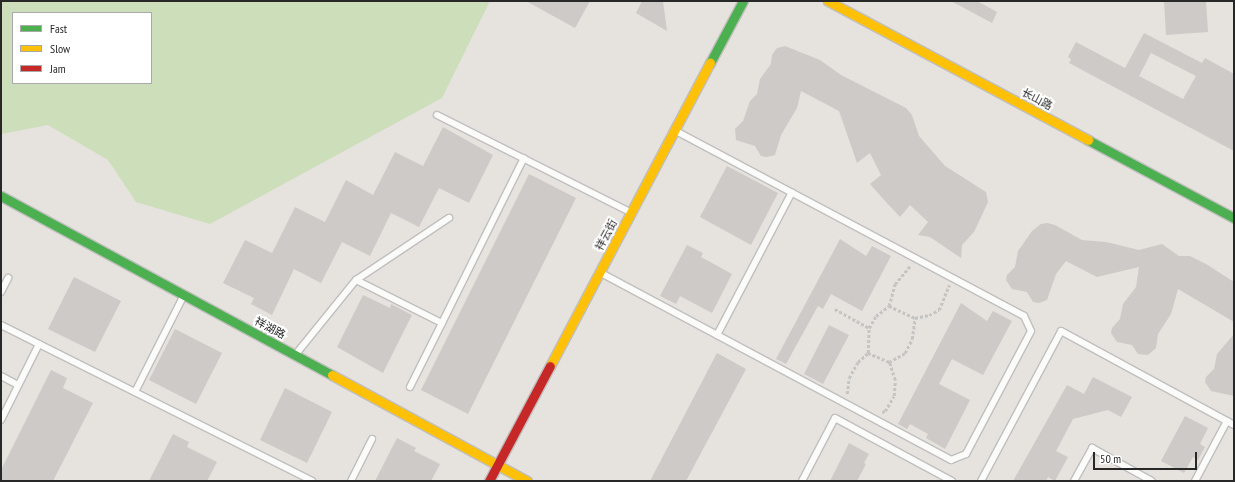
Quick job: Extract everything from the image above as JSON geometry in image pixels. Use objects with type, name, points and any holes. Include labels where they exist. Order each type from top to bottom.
[{"type":"street","name":"祥云街","points":[[489,481],[743,1]]},
{"type":"street","name":"长山路","points":[[828,1],[1234,218]]},
{"type":"street","name":"祥湖路","points":[[1,196],[527,481]]},
{"type":"lane","points":[[437,114],[631,212]]},
{"type":"lane","points":[[599,273],[951,460],[966,454],[1031,331],[1024,316],[675,130]]},
{"type":"lane","points":[[410,387],[524,158]]},
{"type":"lane","points":[[716,335],[792,192]]},
{"type":"lane","points":[[295,356],[356,280],[449,218]]},
{"type":"lane","points":[[1,292],[8,278]]},
{"type":"lane","points":[[356,280],[442,323]]},
{"type":"lane","points":[[135,392],[184,295]]},
{"type":"lane","points":[[1,324],[312,481]]},
{"type":"lane","points":[[980,481],[1061,331],[1234,425]]},
{"type":"lane","points":[[1,420],[39,344]]},
{"type":"lane","points":[[1,376],[18,385]]},
{"type":"lane","points":[[802,481],[836,418],[952,481]]},
{"type":"lane","points":[[1195,481],[1227,421]]},
{"type":"lane","points":[[351,481],[372,439]]},
{"type":"lane","points":[[1074,481],[1092,448],[1152,481]]},
{"type":"path","points":[[845,404],[849,378],[858,362],[868,353],[869,328],[876,316],[889,306],[895,284],[903,271],[918,260]]},
{"type":"path","points":[[889,306],[915,318],[939,310],[951,277]]},
{"type":"path","points":[[835,309],[869,328]]},
{"type":"path","points":[[889,362],[905,353],[912,340],[915,318]]},
{"type":"path","points":[[868,353],[889,362],[895,380],[894,396],[885,411],[868,416]]},
{"type":"green space","points":[[1,1],[490,1],[442,98],[210,224],[136,202],[108,160],[48,125],[1,134]]},
{"type":"building","points":[[526,1],[590,1],[575,28]]},
{"type":"building","points":[[642,1],[663,1],[667,31],[636,13]]},
{"type":"building","points":[[951,1],[977,1],[997,12],[992,23]]},
{"type":"building","points":[[1164,1],[1206,1],[1208,32],[1166,35]]},
{"type":"building","points":[[1144,33],[1202,63],[1205,58],[1234,74],[1234,151],[1069,63],[1071,59],[1068,57],[1076,42],[1125,68]],"holes":[[[1151,53],[1196,76],[1183,99],[1139,76]]]},
{"type":"building","points":[[785,46],[820,60],[841,75],[906,108],[912,115],[919,136],[945,166],[986,192],[988,202],[974,232],[962,245],[961,258],[930,237],[918,235],[928,222],[910,205],[900,217],[870,184],[881,175],[870,153],[857,163],[839,111],[801,91],[797,108],[781,135],[775,155],[767,157],[761,156],[755,146],[736,140],[735,129],[743,121],[750,101],[757,94],[760,79],[771,64],[772,55],[777,48]]},
{"type":"building","points":[[443,127],[493,155],[469,203],[439,188],[419,227],[391,213],[370,256],[342,242],[321,283],[294,269],[272,315],[251,304],[254,298],[223,283],[245,240],[272,253],[295,207],[325,222],[346,180],[373,195],[395,152],[423,166]]},
{"type":"building","points":[[727,166],[778,193],[751,245],[700,217]]},
{"type":"building","points":[[529,174],[576,198],[468,414],[421,390]]},
{"type":"building","points":[[1047,223],[1055,225],[1082,240],[1106,242],[1139,250],[1162,244],[1179,256],[1190,256],[1206,264],[1234,282],[1234,322],[1178,289],[1171,314],[1158,334],[1156,348],[1148,355],[1138,354],[1132,345],[1117,342],[1111,333],[1112,328],[1120,319],[1123,304],[1136,287],[1139,267],[1097,277],[1066,261],[1056,274],[1047,300],[1039,303],[1033,302],[1027,292],[1012,289],[1006,280],[1007,275],[1015,267],[1018,251],[1032,231],[1041,224]]},
{"type":"building","points":[[840,239],[866,256],[872,246],[891,256],[862,311],[831,294],[823,309],[818,306],[786,364],[776,359]]},
{"type":"building","points":[[687,245],[703,253],[701,257],[732,274],[712,313],[680,296],[676,304],[660,296]]},
{"type":"building","points":[[74,277],[121,301],[95,352],[48,329]]},
{"type":"building","points":[[363,295],[390,308],[391,304],[412,315],[383,373],[337,347]]},
{"type":"building","points":[[961,303],[987,321],[993,311],[1012,321],[983,375],[952,359],[939,384],[970,400],[945,449],[926,438],[928,434],[910,424],[907,429],[898,424]]},
{"type":"building","points":[[829,325],[849,335],[823,384],[804,374]]},
{"type":"building","points":[[175,329],[222,353],[196,404],[149,380]]},
{"type":"building","points":[[1234,334],[1234,396],[1211,391],[1205,382],[1206,377],[1214,369],[1217,354]]},
{"type":"building","points":[[717,353],[746,369],[686,481],[650,481]]},
{"type":"building","points":[[51,370],[67,378],[63,388],[93,403],[53,481],[1,481],[1,470]]},
{"type":"building","points":[[1093,377],[1132,397],[1121,417],[1108,410],[1073,419],[1056,451],[1068,457],[1055,481],[1048,477],[1046,481],[1013,481],[1067,385],[1084,394]]},
{"type":"building","points":[[285,388],[332,412],[307,463],[260,440]]},
{"type":"building","points":[[1185,416],[1208,428],[1200,444],[1205,447],[1198,460],[1193,457],[1184,473],[1161,461]]},
{"type":"building","points":[[173,434],[189,442],[187,447],[217,462],[207,481],[149,481]]},
{"type":"building","points":[[397,438],[416,448],[414,451],[440,464],[431,481],[375,481]]},
{"type":"building","points":[[849,443],[869,454],[864,463],[866,464],[857,481],[830,481]]},
{"type":"traffic: fast","points":[[710,63],[743,1]]},
{"type":"traffic: fast","points":[[1088,140],[1234,218]]},
{"type":"traffic: fast","points":[[1,196],[332,375]]},
{"type":"traffic: slow","points":[[828,1],[1088,140]]},
{"type":"traffic: slow","points":[[550,366],[710,63]]},
{"type":"traffic: slow","points":[[332,375],[527,481]]},
{"type":"traffic: jam","points":[[489,481],[550,366]]}]
